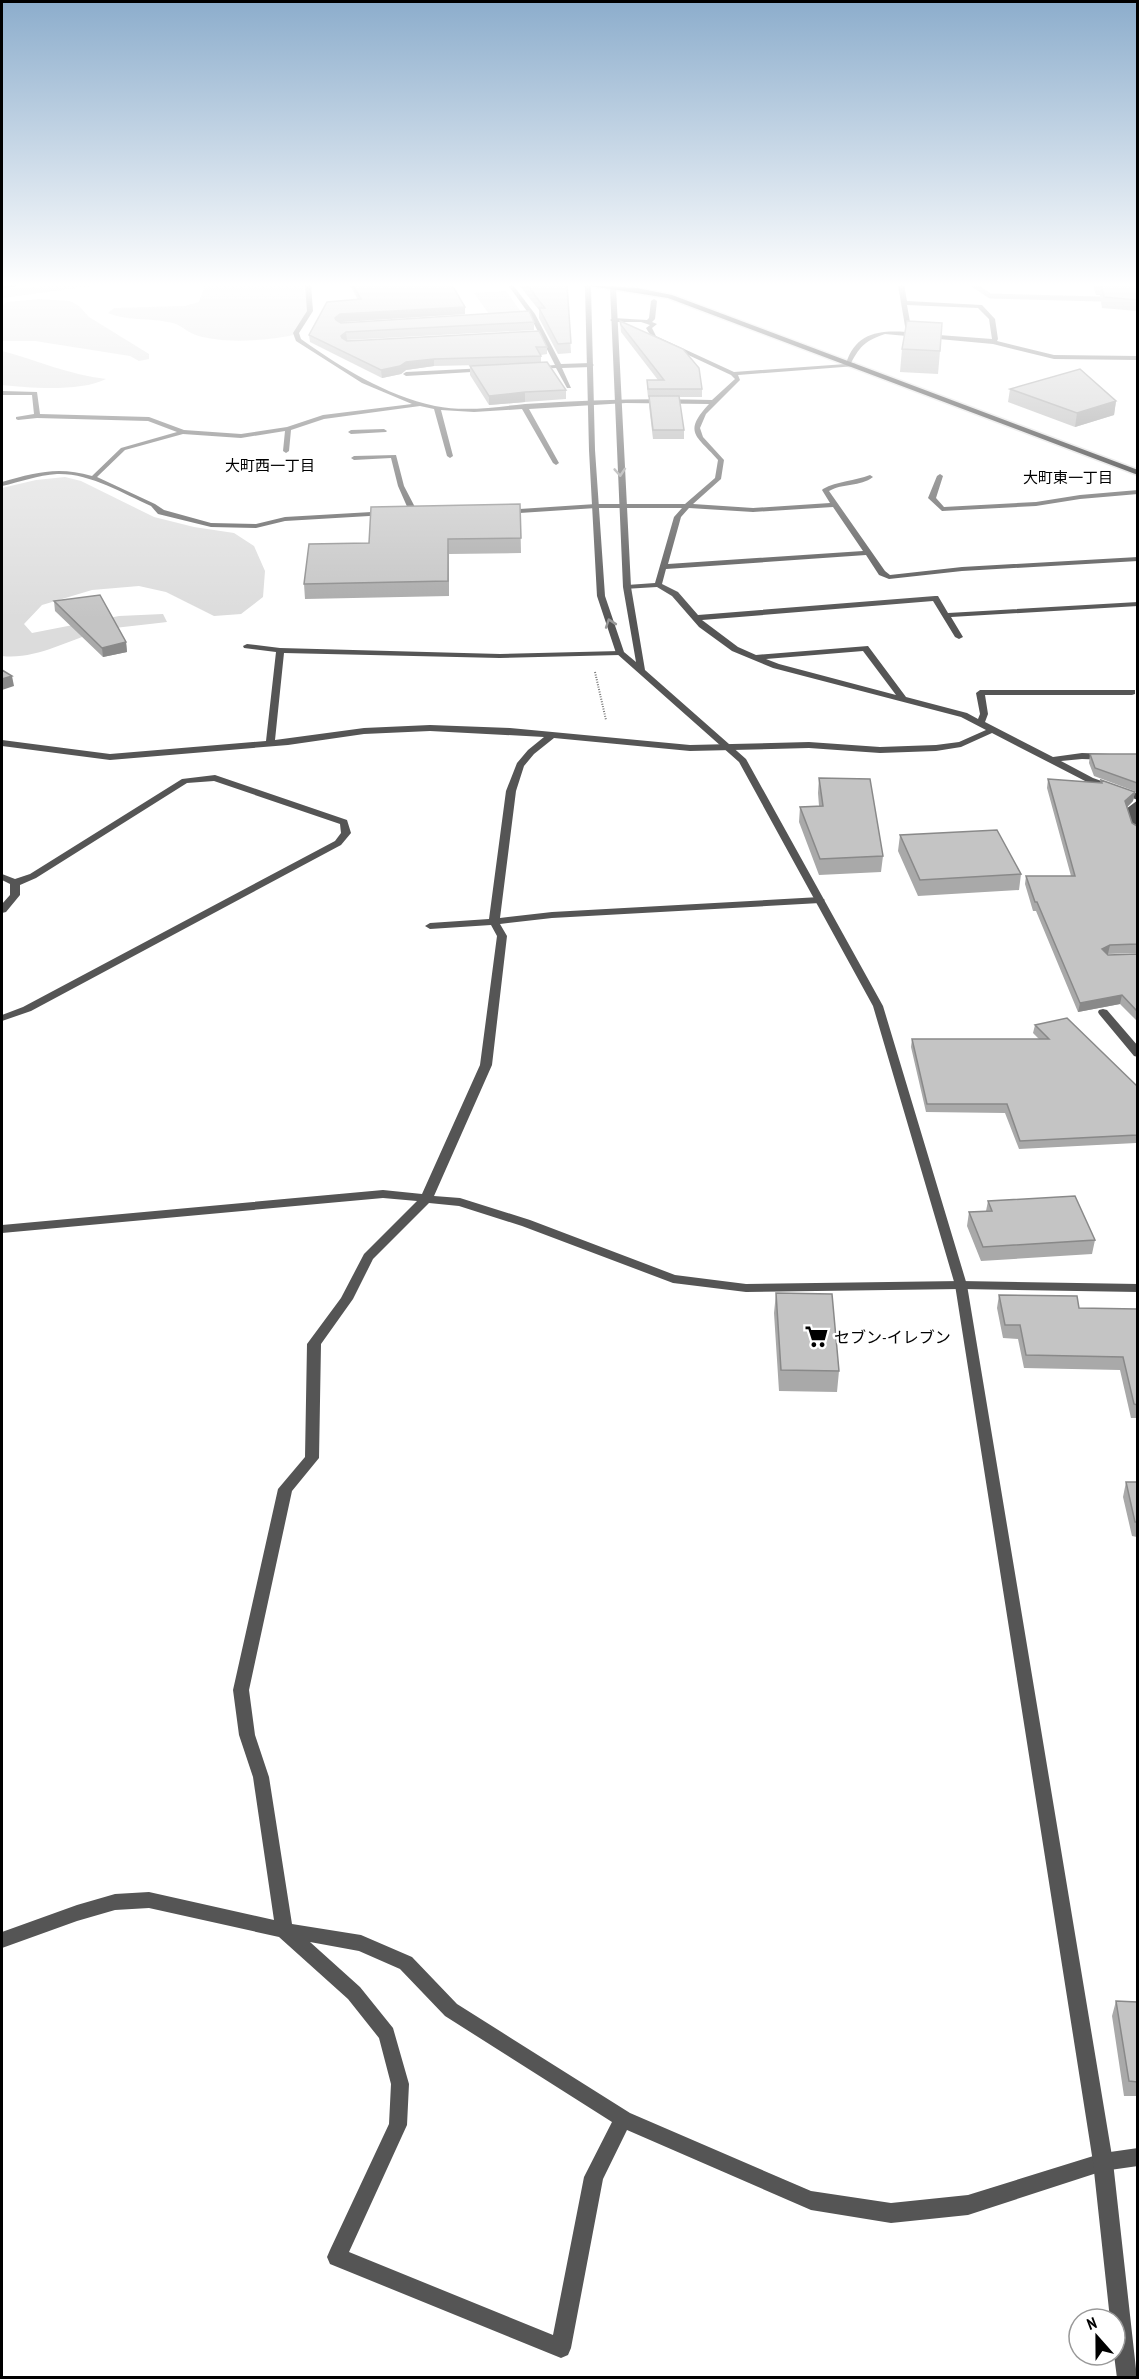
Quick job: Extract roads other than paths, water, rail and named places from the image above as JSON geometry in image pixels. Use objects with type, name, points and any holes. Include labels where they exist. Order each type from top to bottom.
[{"type":"main road","points":[[935,396],[1137,473]]},
{"type":"street","points":[[35,396],[37,416]]},
{"type":"street","points":[[397,396],[423,405],[469,411],[592,402],[715,402]]},
{"type":"street","points":[[592,396],[601,596],[620,653],[743,761],[878,1006],[961,1285],[1103,2162],[1126,2378]]},
{"type":"street","points":[[617,396],[627,587],[641,670]]},
{"type":"street","points":[[658,585],[678,517],[718,479],[721,460],[697,435],[696,425],[702,415],[721,396]]},
{"type":"street","points":[[18,418],[37,416],[149,419],[183,432],[241,436],[288,429],[323,417],[423,405]]},
{"type":"street","points":[[524,406],[556,463]]},
{"type":"street","points":[[438,408],[450,456]]},
{"type":"street","points":[[345,414],[351,434],[384,431]]},
{"type":"street","points":[[286,451],[288,429]]},
{"type":"street","points":[[93,477],[123,449],[183,432]]},
{"type":"street","points":[[354,458],[394,456],[401,486],[413,511]]},
{"type":"street","points":[[2,484],[56,472],[93,477],[153,505],[161,512],[211,525],[256,526],[285,519],[393,512]]},
{"type":"street","points":[[940,476],[932,498],[942,509],[1036,504],[1137,492]]},
{"type":"street","points":[[870,477],[864,482],[835,484],[825,490],[867,553],[882,573],[889,577],[962,569],[1137,559]]},
{"type":"street","points":[[496,513],[533,508],[596,506],[687,506],[753,510],[834,505]]},
{"type":"street","points":[[663,567],[867,553]]},
{"type":"street","points":[[627,587],[658,585],[675,594],[695,618],[735,649],[776,666],[964,715],[1090,780],[1137,797]]},
{"type":"street","points":[[695,618],[935,598],[959,637]]},
{"type":"street","points":[[947,615],[1137,604]]},
{"type":"street","points":[[247,646],[280,650],[500,656],[620,653]]},
{"type":"street","points":[[755,657],[865,648],[904,700]]},
{"type":"street","points":[[270,743],[280,650]]},
{"type":"street","points":[[980,723],[984,714],[980,693],[1132,692]]},
{"type":"street","points":[[2,743],[110,757],[364,732],[430,728],[510,731],[690,748],[776,745],[880,750],[936,748],[962,744],[994,729]]},
{"type":"street","points":[[552,735],[531,752],[520,765],[511,790],[494,922],[501,936],[486,1065],[426,1199],[368,1257],[347,1299],[314,1344],[312,1458],[285,1489],[241,1690],[248,1736],[261,1777],[284,1930],[354,1993],[387,2034],[400,2084],[398,2125],[337,2257],[561,2348],[594,2177],[623,2119]]},
{"type":"street","points":[[1052,760],[1082,756],[1137,758]]},
{"type":"street","points":[[2,877],[15,883],[33,876],[185,781],[215,778],[344,822],[346,833],[338,843],[27,1009],[2,1018]]},
{"type":"street","points":[[1137,803],[1131,809],[1137,831]]},
{"type":"street","points":[[2,910],[15,896],[15,883]]},
{"type":"street","points":[[430,926],[552,915],[820,900]]},
{"type":"street","points":[[1103,1012],[1137,1054]]},
{"type":"street","points":[[2,1229],[382,1194],[460,1202],[526,1223],[673,1279],[746,1288],[961,1285],[1137,1288]]},
{"type":"street","points":[[2,1940],[114,1902],[149,1900],[284,1930],[361,1942],[406,1963],[451,2010],[623,2119],[812,2200],[891,2213],[968,2205],[1103,2162],[1137,2157]]},
{"type":"place","name":"セブン-イレブン","points":[[816,1337]]},
{"type":"district","name":"大町西一丁目","points":[[270,466]]},
{"type":"district","name":"大町東一丁目","points":[[1068,478]]}]
